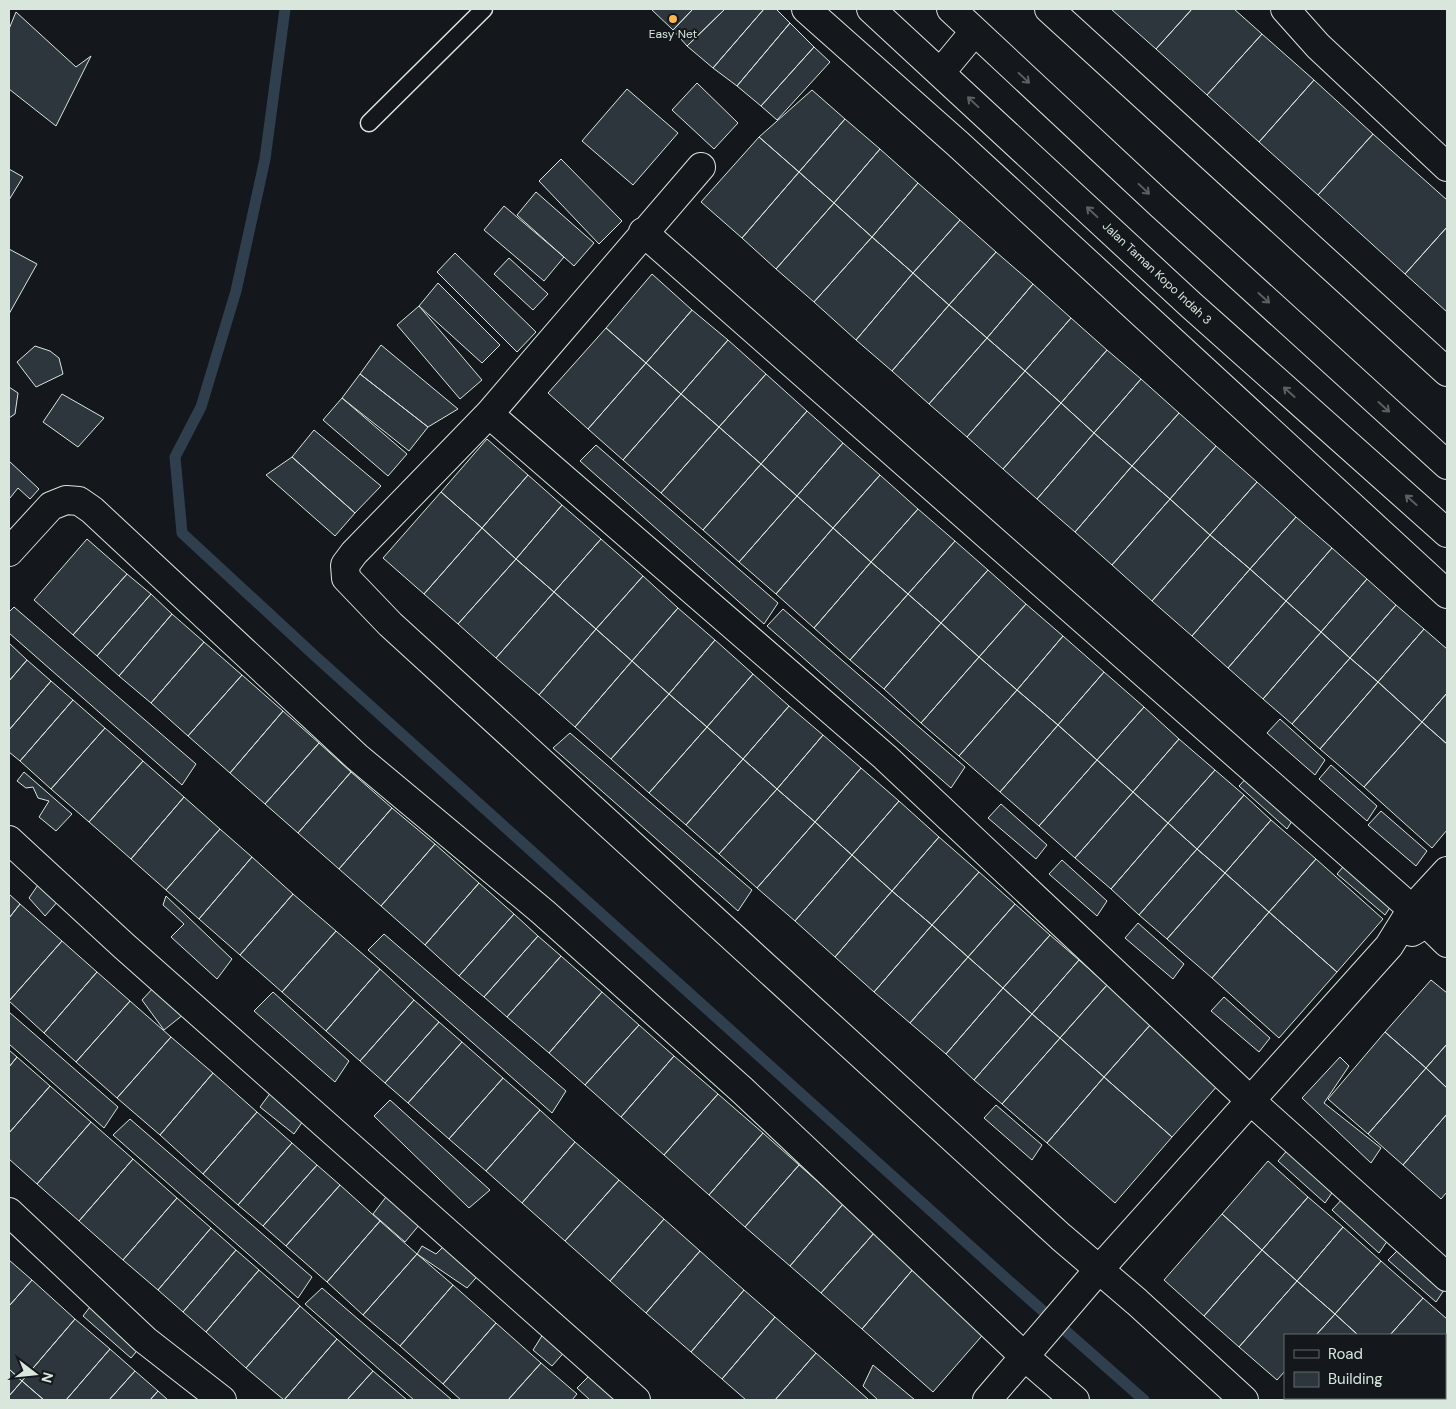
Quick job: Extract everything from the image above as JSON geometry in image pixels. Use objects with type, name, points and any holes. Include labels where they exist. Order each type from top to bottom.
[{"type":"street","points":[[806,9],[958,144],[1447,594]]},
{"type":"street","name":"Jalan Taman Kopo Indah 3","points":[[871,9],[1191,305],[1447,533]]},
{"type":"street","points":[[951,9],[1160,204],[1447,465]]},
{"type":"street","points":[[1049,9],[1447,372]]},
{"type":"street","points":[[1285,9],[1318,46],[1447,167]]},
{"type":"street","points":[[941,72],[974,32]]},
{"type":"street","points":[[701,167],[643,232],[489,414],[354,553],[346,565],[346,578],[390,624],[1061,1237],[1094,1275],[1244,1400]]},
{"type":"street","points":[[643,232],[1419,916],[1447,943]]},
{"type":"street","points":[[1165,333],[1191,305]]},
{"type":"street","points":[[489,414],[885,757],[1251,1101],[1447,1277]]},
{"type":"street","points":[[9,552],[50,506],[66,500],[79,501],[92,510],[357,757],[543,912],[1032,1349],[1075,1400]]},
{"type":"street","points":[[9,840],[138,959],[636,1400]]},
{"type":"street","points":[[987,1400],[1094,1275],[1389,946],[1419,916],[1447,871]]},
{"type":"street","points":[[1419,916],[1447,901]]},
{"type":"street","points":[[9,1212],[145,1340],[222,1400]]},
{"type":"lane","points":[[369,123],[484,9]]},
{"type":"building","name":"Easy Net","points":[[651,9],[693,9],[673,30]]},
{"type":"building","points":[[693,9],[725,9],[687,46],[673,30]]},
{"type":"building","points":[[725,9],[764,9],[713,68],[687,46]]},
{"type":"building","points":[[764,9],[776,9],[790,23],[737,86],[713,68]]},
{"type":"building","points":[[1111,9],[1192,9],[1156,49]]},
{"type":"building","points":[[1192,9],[1234,9],[1262,34],[1207,95],[1156,49]]},
{"type":"building","points":[[16,12],[76,67],[91,56],[56,126],[9,89],[9,29]]},
{"type":"building","points":[[790,23],[814,47],[761,106],[737,86]]},
{"type":"building","points":[[1262,34],[1314,80],[1259,142],[1207,95]]},
{"type":"building","points":[[814,47],[830,62],[777,120],[761,106]]},
{"type":"building","points":[[1314,80],[1373,134],[1318,195],[1259,142]]},
{"type":"building","points":[[697,83],[738,123],[714,149],[672,110]]},
{"type":"building","points":[[627,89],[678,133],[633,185],[582,141]]},
{"type":"building","points":[[812,90],[845,119],[799,172],[759,137]]},
{"type":"building","points":[[845,119],[880,149],[834,203],[799,172]]},
{"type":"building","points":[[1373,134],[1447,200],[1447,227],[1405,274],[1318,195]]},
{"type":"building","points":[[759,137],[799,172],[742,238],[701,202]]},
{"type":"building","points":[[880,149],[918,183],[872,237],[834,203]]},
{"type":"building","points":[[561,159],[622,221],[599,244],[539,181]]},
{"type":"building","points":[[9,169],[23,177],[9,200]]},
{"type":"building","points":[[799,172],[834,203],[776,269],[742,238]]},
{"type":"building","points":[[918,183],[960,220],[913,273],[872,237]]},
{"type":"building","points":[[536,192],[594,243],[574,266],[517,215]]},
{"type":"building","points":[[834,203],[872,237],[814,302],[776,269]]},
{"type":"building","points":[[504,206],[564,257],[544,281],[484,230]]},
{"type":"building","points":[[960,220],[996,252],[949,305],[913,273]]},
{"type":"building","points":[[1447,227],[1447,312],[1405,274]]},
{"type":"building","points":[[872,237],[913,273],[856,340],[814,302]]},
{"type":"building","points":[[9,249],[37,264],[9,314]]},
{"type":"building","points":[[996,252],[1033,284],[987,338],[949,305]]},
{"type":"building","points":[[455,253],[536,332],[517,352],[437,272]]},
{"type":"building","points":[[509,258],[548,294],[533,310],[494,274]]},
{"type":"building","points":[[913,273],[949,305],[892,371],[856,340]]},
{"type":"building","points":[[652,274],[692,310],[646,363],[606,328]]},
{"type":"building","points":[[438,283],[500,345],[482,363],[419,306]]},
{"type":"building","points":[[1033,284],[1071,318],[1025,371],[987,338]]},
{"type":"building","points":[[949,305],[987,338],[929,404],[892,371]]},
{"type":"building","points":[[419,306],[482,380],[460,399],[397,325]]},
{"type":"building","points":[[692,310],[728,340],[681,394],[646,363]]},
{"type":"building","points":[[1071,318],[1107,350],[1061,403],[1025,371]]},
{"type":"building","points":[[606,328],[646,363],[588,429],[548,393]]},
{"type":"building","points":[[987,338],[1025,371],[967,437],[929,404]]},
{"type":"building","points":[[728,340],[766,374],[719,427],[681,394]]},
{"type":"building","points":[[381,345],[458,409],[428,427],[360,374]]},
{"type":"building","points":[[35,346],[50,351],[59,358],[63,374],[36,387],[17,362]]},
{"type":"building","points":[[1107,350],[1141,379],[1094,433],[1061,403]]},
{"type":"building","points":[[646,363],[681,394],[623,460],[588,429]]},
{"type":"building","points":[[1025,371],[1061,403],[1003,469],[967,437]]},
{"type":"building","points":[[360,374],[428,427],[409,451],[342,398]]},
{"type":"building","points":[[766,374],[807,411],[761,464],[719,427]]},
{"type":"building","points":[[1141,379],[1179,413],[1132,466],[1094,433]]},
{"type":"building","points":[[9,387],[18,393],[15,414],[9,418]]},
{"type":"building","points":[[62,394],[104,418],[78,447],[43,422]]},
{"type":"building","points":[[681,394],[719,427],[661,493],[623,460]]},
{"type":"building","points":[[342,398],[407,454],[388,476],[323,420]]},
{"type":"building","points":[[1061,403],[1094,433],[1037,499],[1003,469]]},
{"type":"building","points":[[807,411],[843,443],[797,496],[761,464]]},
{"type":"building","points":[[1179,413],[1216,446],[1170,499],[1132,466]]},
{"type":"building","points":[[719,427],[761,464],[703,530],[661,493]]},
{"type":"building","points":[[314,430],[381,486],[355,513],[292,457]]},
{"type":"building","points":[[1094,433],[1132,466],[1075,532],[1037,499]]},
{"type":"building","points":[[487,439],[528,475],[482,528],[441,492]]},
{"type":"building","points":[[843,443],[880,475],[833,528],[797,496]]},
{"type":"building","points":[[596,445],[778,603],[764,624],[580,461]]},
{"type":"building","points":[[1216,446],[1257,482],[1210,535],[1170,499]]},
{"type":"building","points":[[292,457],[355,513],[335,536],[266,475]]},
{"type":"building","points":[[9,461],[39,489],[30,499],[18,488],[9,497]]},
{"type":"building","points":[[761,464],[797,496],[739,562],[703,530]]},
{"type":"building","points":[[1132,466],[1170,499],[1112,565],[1075,532]]},
{"type":"building","points":[[528,475],[562,505],[516,559],[482,528]]},
{"type":"building","points":[[880,475],[918,509],[871,562],[833,528]]},
{"type":"building","points":[[1257,482],[1296,517],[1250,569],[1210,535]]},
{"type":"building","points":[[441,492],[482,528],[424,594],[383,558]]},
{"type":"building","points":[[797,496],[833,528],[776,594],[739,562]]},
{"type":"building","points":[[1170,499],[1210,535],[1152,601],[1112,565]]},
{"type":"building","points":[[562,505],[601,539],[554,592],[516,559]]},
{"type":"building","points":[[918,509],[955,541],[908,594],[871,562]]},
{"type":"building","points":[[1296,517],[1332,548],[1286,601],[1250,569]]},
{"type":"building","points":[[482,528],[516,559],[458,624],[424,594]]},
{"type":"building","points":[[833,528],[871,562],[814,628],[776,594]]},
{"type":"building","points":[[1210,535],[1250,569],[1192,636],[1152,601]]},
{"type":"building","points":[[87,539],[127,574],[73,635],[34,600]]},
{"type":"building","points":[[601,539],[643,576],[596,629],[554,592]]},
{"type":"building","points":[[955,541],[988,570],[941,623],[908,594]]},
{"type":"building","points":[[1332,548],[1367,579],[1321,632],[1286,601]]},
{"type":"building","points":[[516,559],[554,592],[496,658],[458,624]]},
{"type":"building","points":[[871,562],[908,594],[850,660],[814,628]]},
{"type":"building","points":[[1250,569],[1286,601],[1228,668],[1192,636]]},
{"type":"building","points":[[988,570],[1026,604],[979,657],[941,623]]},
{"type":"building","points":[[127,574],[151,594],[97,656],[73,635]]},
{"type":"building","points":[[643,576],[678,608],[632,661],[596,629]]},
{"type":"building","points":[[1367,579],[1396,605],[1350,658],[1321,632]]},
{"type":"building","points":[[554,592],[596,629],[539,695],[496,658]]},
{"type":"building","points":[[151,594],[172,614],[119,676],[97,656]]},
{"type":"building","points":[[908,594],[941,623],[884,689],[850,660]]},
{"type":"building","points":[[1286,601],[1321,632],[1263,699],[1228,668]]},
{"type":"building","points":[[1026,604],[1063,636],[1017,690],[979,657]]},
{"type":"building","points":[[1396,605],[1424,629],[1378,682],[1350,658]]},
{"type":"building","points":[[14,607],[196,764],[182,785],[9,633],[9,612]]},
{"type":"building","points":[[678,608],[715,640],[669,694],[632,661]]},
{"type":"building","points":[[783,609],[965,767],[951,788],[767,626]]},
{"type":"building","points":[[172,614],[204,642],[151,703],[119,676]]},
{"type":"building","points":[[941,623],[979,657],[921,723],[884,689]]},
{"type":"building","points":[[596,629],[632,661],[575,727],[539,695]]},
{"type":"building","points":[[1424,629],[1447,649],[1447,693],[1422,722],[1378,682]]},
{"type":"building","points":[[1321,632],[1350,658],[1292,724],[1263,699]]},
{"type":"building","points":[[1063,636],[1104,672],[1058,725],[1017,690]]},
{"type":"building","points":[[715,640],[753,674],[707,727],[669,694]]},
{"type":"building","points":[[204,642],[242,675],[188,736],[151,703]]},
{"type":"building","points":[[9,643],[27,660],[9,681]]},
{"type":"building","points":[[979,657],[1017,690],[959,756],[921,723]]},
{"type":"building","points":[[1350,658],[1378,682],[1320,749],[1292,724]]},
{"type":"building","points":[[27,660],[51,681],[9,730],[9,681]]},
{"type":"building","points":[[632,661],[669,694],[611,759],[575,727]]},
{"type":"building","points":[[1104,672],[1144,707],[1097,760],[1058,725]]},
{"type":"building","points":[[753,674],[789,706],[743,759],[707,727]]},
{"type":"building","points":[[242,675],[283,711],[230,773],[188,736]]},
{"type":"building","points":[[51,681],[73,700],[20,761],[9,752],[9,730]]},
{"type":"building","points":[[1378,682],[1422,722],[1364,787],[1320,749]]},
{"type":"building","points":[[1017,690],[1058,725],[1000,792],[959,756]]},
{"type":"building","points":[[1447,693],[1447,744],[1422,722]]},
{"type":"building","points":[[669,694],[707,727],[649,793],[611,759]]},
{"type":"building","points":[[73,700],[105,728],[51,789],[20,761]]},
{"type":"building","points":[[789,706],[823,735],[777,789],[743,759]]},
{"type":"building","points":[[1144,707],[1179,739],[1133,792],[1097,760]]},
{"type":"building","points":[[283,711],[319,743],[265,804],[230,773]]},
{"type":"building","points":[[1280,719],[1325,760],[1315,775],[1267,733]]},
{"type":"building","points":[[1422,722],[1447,744],[1447,830],[1432,848],[1364,787]]},
{"type":"building","points":[[1058,725],[1097,760],[1039,826],[1000,792]]},
{"type":"building","points":[[707,727],[743,759],[686,825],[649,793]]},
{"type":"building","points":[[105,728],[143,761],[89,822],[51,789]]},
{"type":"building","points":[[570,733],[752,890],[738,911],[553,748]]},
{"type":"building","points":[[823,735],[861,768],[815,822],[777,789]]},
{"type":"building","points":[[1179,739],[1215,770],[1168,823],[1133,792]]},
{"type":"building","points":[[319,743],[351,772],[298,833],[265,804]]},
{"type":"building","points":[[743,759],[777,789],[719,854],[686,825]]},
{"type":"building","points":[[1097,760],[1133,792],[1075,858],[1039,826]]},
{"type":"building","points":[[143,761],[184,797],[131,859],[89,822]]},
{"type":"building","points":[[1331,765],[1377,806],[1367,821],[1319,779]]},
{"type":"building","points":[[861,768],[899,801],[852,855],[815,822]]},
{"type":"building","points":[[1215,770],[1244,795],[1197,849],[1168,823]]},
{"type":"building","points":[[24,772],[72,814],[56,831],[39,817],[49,801],[38,798],[33,787],[26,788],[17,781]]},
{"type":"building","points":[[351,772],[392,808],[339,869],[298,833]]},
{"type":"building","points":[[1251,773],[1297,813],[1287,829],[1239,786]]},
{"type":"building","points":[[777,789],[815,822],[757,888],[719,854]]},
{"type":"building","points":[[1133,792],[1168,823],[1111,889],[1075,858]]},
{"type":"building","points":[[1244,795],[1271,820],[1225,873],[1197,849]]},
{"type":"building","points":[[184,797],[220,829],[166,890],[131,859]]},
{"type":"building","points":[[899,801],[939,837],[892,891],[852,855]]},
{"type":"building","points":[[1001,804],[1047,845],[1036,859],[988,818]]},
{"type":"building","points":[[392,808],[435,844],[381,906],[339,869]]},
{"type":"building","points":[[1381,811],[1427,851],[1416,866],[1368,825]]},
{"type":"building","points":[[1271,820],[1316,859],[1269,912],[1225,873]]},
{"type":"building","points":[[815,822],[852,855],[795,921],[757,888]]},
{"type":"building","points":[[1168,823],[1197,849],[1139,915],[1111,889]]},
{"type":"building","points":[[220,829],[252,857],[199,919],[166,890]]},
{"type":"building","points":[[939,837],[979,872],[932,925],[892,891]]},
{"type":"building","points":[[435,844],[479,883],[425,945],[381,906]]},
{"type":"building","points":[[1197,849],[1225,873],[1167,939],[1139,915]]},
{"type":"building","points":[[852,855],[892,891],[835,957],[795,921]]},
{"type":"building","points":[[252,857],[293,894],[240,955],[199,919]]},
{"type":"building","points":[[1316,859],[1383,919],[1337,972],[1269,912]]},
{"type":"building","points":[[1062,860],[1107,901],[1097,916],[1049,874]]},
{"type":"building","points":[[1349,860],[1395,900],[1385,915],[1337,874]]},
{"type":"building","points":[[979,872],[1015,904],[968,957],[932,925]]},
{"type":"building","points":[[1225,873],[1269,912],[1212,978],[1167,939]]},
{"type":"building","points":[[40,882],[59,900],[45,916],[29,898]]},
{"type":"building","points":[[479,883],[514,914],[459,976],[425,945]]},
{"type":"building","points":[[892,891],[932,925],[874,992],[835,957]]},
{"type":"building","points":[[9,894],[20,904],[9,918]]},
{"type":"building","points":[[293,894],[336,931],[282,992],[240,955]]},
{"type":"building","points":[[166,896],[232,959],[217,979],[171,937],[184,924],[163,905]]},
{"type":"building","points":[[20,904],[62,941],[9,1001],[9,918]]},
{"type":"building","points":[[1015,904],[1050,935],[1003,988],[968,957]]},
{"type":"building","points":[[1269,912],[1337,972],[1279,1038],[1212,978]]},
{"type":"building","points":[[514,914],[538,936],[484,997],[459,976]]},
{"type":"building","points":[[1138,923],[1184,964],[1173,979],[1125,938]]},
{"type":"building","points":[[932,925],[968,957],[910,1023],[874,992]]},
{"type":"building","points":[[336,931],[380,969],[326,1031],[282,992]]},
{"type":"building","points":[[384,934],[566,1091],[552,1113],[368,950]]},
{"type":"building","points":[[1050,935],[1079,960],[1032,1014],[1003,988]]},
{"type":"building","points":[[538,936],[561,956],[507,1017],[484,997]]},
{"type":"building","points":[[62,941],[97,972],[44,1033],[9,1001]]},
{"type":"building","points":[[561,956],[602,992],[549,1053],[507,1017]]},
{"type":"building","points":[[968,957],[1003,988],[946,1054],[910,1023]]},
{"type":"building","points":[[1079,960],[1107,985],[1060,1038],[1032,1014]]},
{"type":"building","points":[[380,969],[414,1000],[360,1061],[326,1031]]},
{"type":"building","points":[[97,972],[130,1001],[76,1062],[44,1033]]},
{"type":"building","points":[[1431,980],[1447,993],[1447,1044],[1426,1068],[1385,1032]]},
{"type":"building","points":[[1107,985],[1151,1024],[1104,1077],[1060,1038]]},
{"type":"building","points":[[154,987],[184,1014],[164,1030],[142,1000]]},
{"type":"building","points":[[1003,988],[1032,1014],[974,1080],[946,1054]]},
{"type":"building","points":[[273,992],[349,1061],[335,1082],[254,1011]]},
{"type":"building","points":[[602,992],[639,1025],[585,1085],[549,1053]]},
{"type":"building","points":[[1224,997],[1270,1038],[1259,1052],[1211,1011]]},
{"type":"building","points":[[414,1000],[439,1022],[385,1083],[360,1061]]},
{"type":"building","points":[[130,1001],[171,1037],[117,1098],[76,1062]]},
{"type":"building","points":[[9,1012],[118,1107],[104,1128],[9,1044]]},
{"type":"building","points":[[1032,1014],[1060,1038],[1002,1104],[974,1080]]},
{"type":"building","points":[[439,1022],[462,1042],[408,1103],[385,1083]]},
{"type":"building","points":[[1151,1024],[1219,1084],[1172,1137],[1104,1077]]},
{"type":"building","points":[[639,1025],[674,1056],[621,1117],[585,1085]]},
{"type":"building","points":[[1385,1032],[1426,1068],[1368,1134],[1328,1099]]},
{"type":"building","points":[[171,1037],[213,1073],[160,1135],[117,1098]]},
{"type":"building","points":[[1060,1038],[1104,1077],[1047,1143],[1002,1104]]},
{"type":"building","points":[[462,1042],[503,1078],[449,1139],[408,1103]]},
{"type":"building","points":[[1447,1044],[1447,1088],[1426,1068]]},
{"type":"building","points":[[9,1050],[17,1057],[9,1067]]},
{"type":"building","points":[[674,1056],[718,1094],[664,1155],[621,1117]]},
{"type":"building","points":[[17,1057],[50,1086],[9,1133],[9,1067]]},
{"type":"building","points":[[1340,1057],[1349,1066],[1324,1103],[1381,1148],[1371,1163],[1302,1098]]},
{"type":"building","points":[[1426,1068],[1447,1088],[1447,1114],[1403,1165],[1368,1134]]},
{"type":"building","points":[[213,1073],[257,1112],[203,1174],[160,1135]]},
{"type":"building","points":[[1104,1077],[1172,1137],[1115,1203],[1047,1143]]},
{"type":"building","points":[[503,1078],[540,1110],[486,1171],[449,1139]]},
{"type":"building","points":[[50,1086],[91,1122],[37,1184],[9,1159],[9,1133]]},
{"type":"building","points":[[271,1092],[303,1121],[294,1134],[260,1107]]},
{"type":"building","points":[[718,1094],[763,1133],[709,1195],[664,1155]]},
{"type":"building","points":[[390,1100],[490,1190],[469,1208],[374,1116]]},
{"type":"building","points":[[996,1105],[1042,1145],[1032,1160],[984,1118]]},
{"type":"building","points":[[540,1110],[575,1142],[522,1203],[486,1171]]},
{"type":"building","points":[[257,1112],[292,1143],[238,1205],[203,1174]]},
{"type":"building","points":[[1447,1114],[1447,1192],[1441,1199],[1403,1165]]},
{"type":"building","points":[[130,1119],[312,1277],[298,1298],[113,1135]]},
{"type":"building","points":[[91,1122],[133,1159],[79,1221],[37,1184]]},
{"type":"building","points":[[763,1133],[799,1165],[745,1227],[709,1195]]},
{"type":"building","points":[[575,1142],[619,1180],[565,1241],[522,1203]]},
{"type":"building","points":[[292,1143],[317,1165],[263,1226],[238,1205]]},
{"type":"building","points":[[1290,1147],[1336,1187],[1325,1203],[1278,1161]]},
{"type":"building","points":[[133,1159],[177,1198],[123,1260],[79,1221]]},
{"type":"building","points":[[1268,1161],[1308,1197],[1262,1250],[1222,1214]]},
{"type":"building","points":[[317,1165],[340,1185],[286,1246],[263,1226]]},
{"type":"building","points":[[799,1165],[843,1204],[790,1266],[745,1227]]},
{"type":"building","points":[[619,1180],[664,1219],[610,1281],[565,1241]]},
{"type":"building","points":[[340,1185],[380,1221],[327,1282],[286,1246]]},
{"type":"building","points":[[386,1197],[420,1224],[405,1242],[373,1214]]},
{"type":"building","points":[[1308,1197],[1343,1227],[1297,1281],[1262,1250]]},
{"type":"building","points":[[1344,1197],[1390,1237],[1379,1253],[1332,1210]]},
{"type":"building","points":[[177,1198],[211,1228],[158,1290],[123,1260]]},
{"type":"building","points":[[843,1204],[875,1232],[821,1293],[790,1266]]},
{"type":"building","points":[[1222,1214],[1262,1250],[1204,1316],[1164,1280]]},
{"type":"building","points":[[664,1219],[700,1251],[646,1313],[610,1281]]},
{"type":"building","points":[[380,1221],[417,1254],[363,1315],[327,1282]]},
{"type":"building","points":[[1343,1227],[1381,1261],[1335,1314],[1297,1281]]},
{"type":"building","points":[[211,1228],[236,1250],[183,1312],[158,1290]]},
{"type":"building","points":[[875,1232],[915,1267],[862,1329],[821,1293]]},
{"type":"building","points":[[445,1245],[482,1271],[467,1288],[417,1254],[422,1246],[436,1254]]},
{"type":"building","points":[[1401,1247],[1446,1287],[1436,1302],[1388,1260]]},
{"type":"building","points":[[236,1250],[259,1270],[206,1332],[183,1312]]},
{"type":"building","points":[[1262,1250],[1297,1281],[1239,1347],[1204,1316]]},
{"type":"building","points":[[700,1251],[744,1290],[691,1352],[646,1313]]},
{"type":"building","points":[[417,1254],[453,1285],[400,1346],[363,1315]]},
{"type":"building","points":[[9,1260],[32,1280],[9,1306]]},
{"type":"building","points":[[1381,1261],[1423,1298],[1391,1334],[1357,1334],[1335,1314]]},
{"type":"building","points":[[915,1267],[987,1330],[933,1392],[862,1329]]},
{"type":"building","points":[[259,1270],[300,1306],[246,1368],[206,1332]]},
{"type":"building","points":[[32,1280],[75,1319],[22,1381],[9,1369],[9,1306]]},
{"type":"building","points":[[1297,1281],[1335,1314],[1317,1334],[1284,1334],[1284,1372],[1277,1380],[1239,1347]]},
{"type":"building","points":[[453,1285],[496,1323],[443,1384],[400,1346]]},
{"type":"building","points":[[322,1288],[452,1400],[414,1400],[305,1304]]},
{"type":"building","points":[[744,1290],[775,1317],[722,1379],[691,1352]]},
{"type":"building","points":[[1423,1298],[1447,1319],[1446,1344],[1446,1334],[1391,1334]]},
{"type":"building","points":[[93,1303],[141,1346],[131,1358],[83,1316]]},
{"type":"building","points":[[300,1306],[337,1339],[284,1400],[246,1368]]},
{"type":"building","points":[[1335,1314],[1357,1334],[1317,1334]]},
{"type":"building","points":[[775,1317],[816,1353],[775,1400],[746,1400],[722,1379]]},
{"type":"building","points":[[75,1319],[110,1349],[66,1400],[44,1400],[22,1381]]},
{"type":"building","points":[[496,1323],[541,1363],[508,1400],[461,1400],[443,1384]]},
{"type":"building","points":[[545,1331],[567,1349],[552,1366],[533,1350]]},
{"type":"building","points":[[337,1339],[373,1371],[347,1400],[284,1400]]},
{"type":"building","points":[[1447,1343],[1447,1400],[1432,1400],[1430,1399],[1446,1399]]},
{"type":"building","points":[[110,1349],[135,1371],[109,1400],[66,1400]]},
{"type":"building","points":[[816,1353],[869,1400],[775,1400]]},
{"type":"building","points":[[541,1363],[577,1394],[572,1400],[508,1400]]},
{"type":"building","points":[[873,1365],[915,1400],[878,1400],[863,1386]]},
{"type":"building","points":[[9,1369],[22,1381],[9,1396]]},
{"type":"building","points":[[135,1371],[158,1391],[150,1400],[109,1400]]},
{"type":"building","points":[[373,1371],[407,1400],[347,1400]]},
{"type":"building","points":[[593,1372],[625,1400],[590,1400],[577,1388]]},
{"type":"building","points":[[22,1381],[44,1400],[9,1400],[9,1396]]},
{"type":"building","points":[[158,1391],[168,1400],[150,1400]]},
{"type":"building","points":[[1298,1399],[1334,1399],[1333,1400]]},
{"type":"building","points":[[1334,1399],[1398,1399],[1397,1400],[1333,1400]]},
{"type":"building","points":[[1430,1399],[1432,1400],[1397,1400]]},
{"type":"waterway","points":[[285,9],[265,159],[236,291],[201,407],[175,457],[182,533],[315,656],[1009,1281],[1144,1400]]},
{"type":"place","name":"Easy Net","points":[[673,19]]}]
